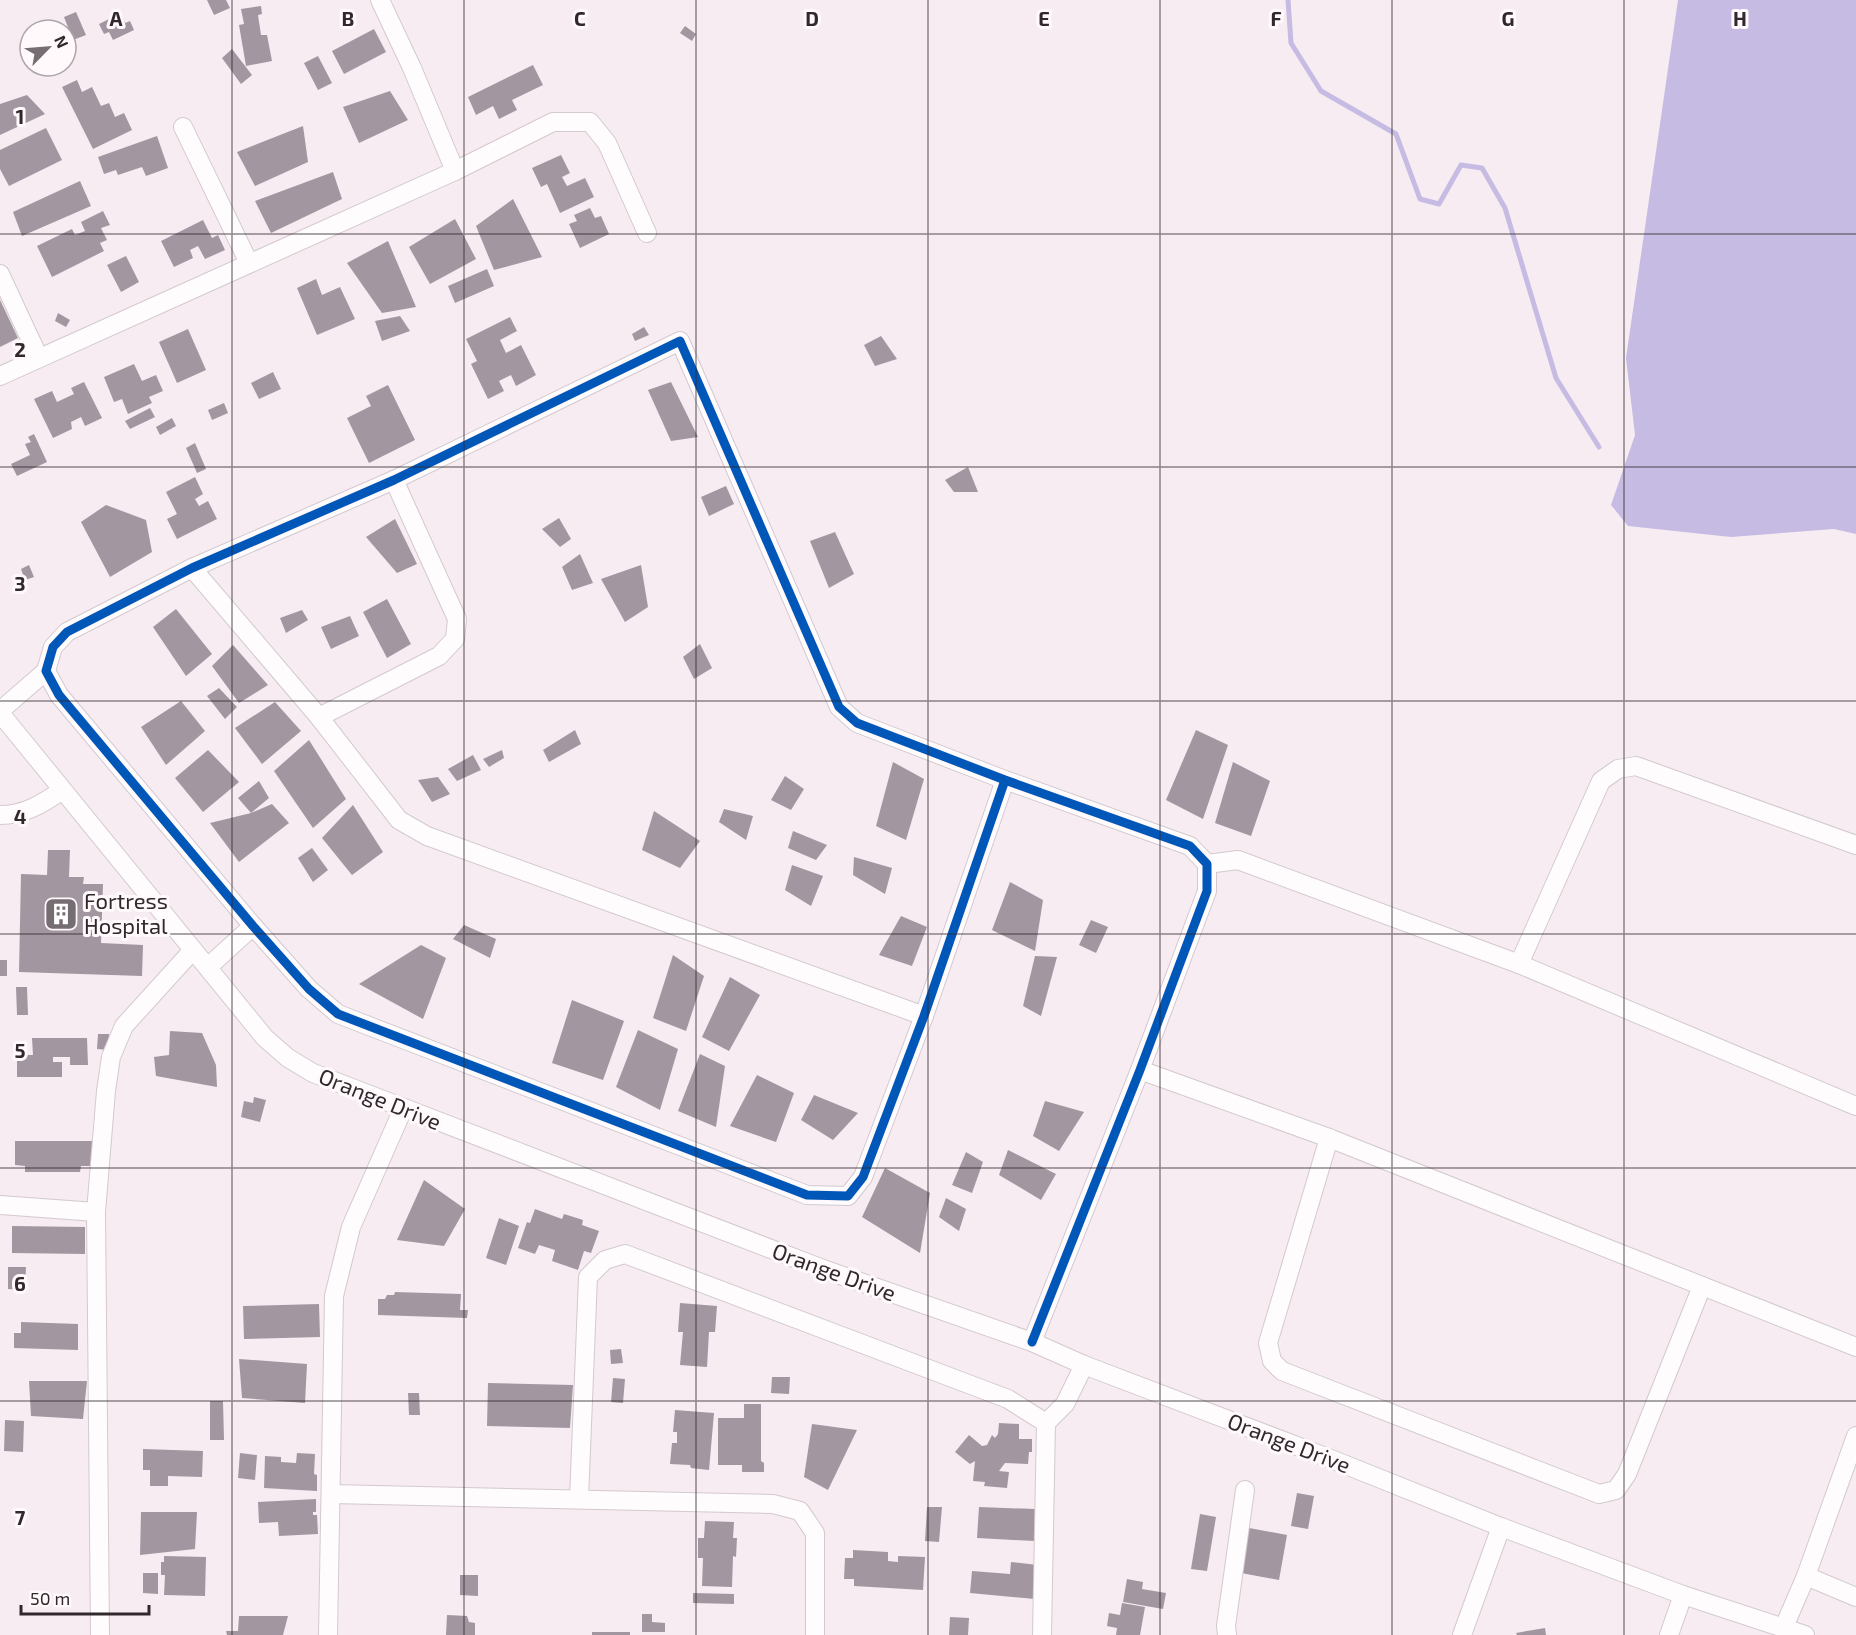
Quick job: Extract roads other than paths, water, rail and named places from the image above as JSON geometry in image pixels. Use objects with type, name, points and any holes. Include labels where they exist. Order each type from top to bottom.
[{"type":"street","points":[[380,0],[412,68],[455,171]]},
{"type":"street","points":[[0,376],[455,171],[553,122],[590,122],[607,143],[646,233]]},
{"type":"street","points":[[183,127],[249,263]]},
{"type":"street","points":[[0,274],[39,358]]},
{"type":"street","points":[[0,712],[46,671],[53,647],[67,632],[192,568],[394,480],[680,341],[838,707],[857,723],[1005,780],[1190,846],[1207,864],[1207,891],[1140,1070],[1032,1342]]},
{"type":"street","points":[[319,717],[439,656],[455,639],[457,619],[394,480]]},
{"type":"street","points":[[192,568],[319,717],[399,820],[427,836],[924,1016]]},
{"type":"street","points":[[46,671],[59,695],[254,926],[309,989],[339,1014],[807,1195],[848,1196],[862,1178],[924,1016],[1005,780]]},
{"type":"street","name":"Orange Drive","points":[[0,712],[61,790],[265,1038],[288,1058],[313,1072],[824,1269],[1032,1342],[1084,1365],[1331,1459],[1501,1527],[1683,1595],[1805,1635]]},
{"type":"street","points":[[1519,964],[1601,781],[1618,769],[1636,766],[1856,845]]},
{"type":"street","points":[[0,815],[12,815],[39,807],[61,790]]},
{"type":"street","points":[[1207,864],[1238,860],[1519,964],[1856,1106]]},
{"type":"street","points":[[207,967],[254,926]]},
{"type":"street","points":[[100,1635],[96,1212],[106,1091],[111,1057],[124,1026],[193,950]]},
{"type":"street","points":[[1140,1070],[1329,1138],[1856,1347]]},
{"type":"street","points":[[328,1635],[334,1296],[351,1227],[404,1108]]},
{"type":"street","points":[[1329,1138],[1268,1343],[1272,1361],[1282,1371],[1599,1494],[1616,1490],[1627,1474],[1702,1286]]},
{"type":"street","points":[[0,1205],[96,1212]]},
{"type":"street","points":[[579,1499],[588,1277],[604,1260],[625,1254],[1008,1399],[1046,1423]]},
{"type":"street","points":[[1042,1635],[1046,1423],[1065,1404],[1084,1365]]},
{"type":"street","points":[[1784,1627],[1806,1576],[1856,1436]]},
{"type":"street","points":[[1227,1635],[1226,1626],[1245,1491]]},
{"type":"street","points":[[331,1494],[773,1504],[800,1511],[815,1533],[815,1635]]},
{"type":"street","points":[[1462,1635],[1501,1527]]},
{"type":"street","points":[[1806,1576],[1856,1597]]},
{"type":"street","points":[[1669,1635],[1683,1595]]},
{"type":"waterway","points":[[1288,0],[1291,43],[1321,91],[1396,134],[1420,199],[1439,204],[1461,165],[1482,168],[1505,208],[1556,378],[1599,447]]},
{"type":"place","name":"Fortress Hospital","points":[[61,914]]}]
